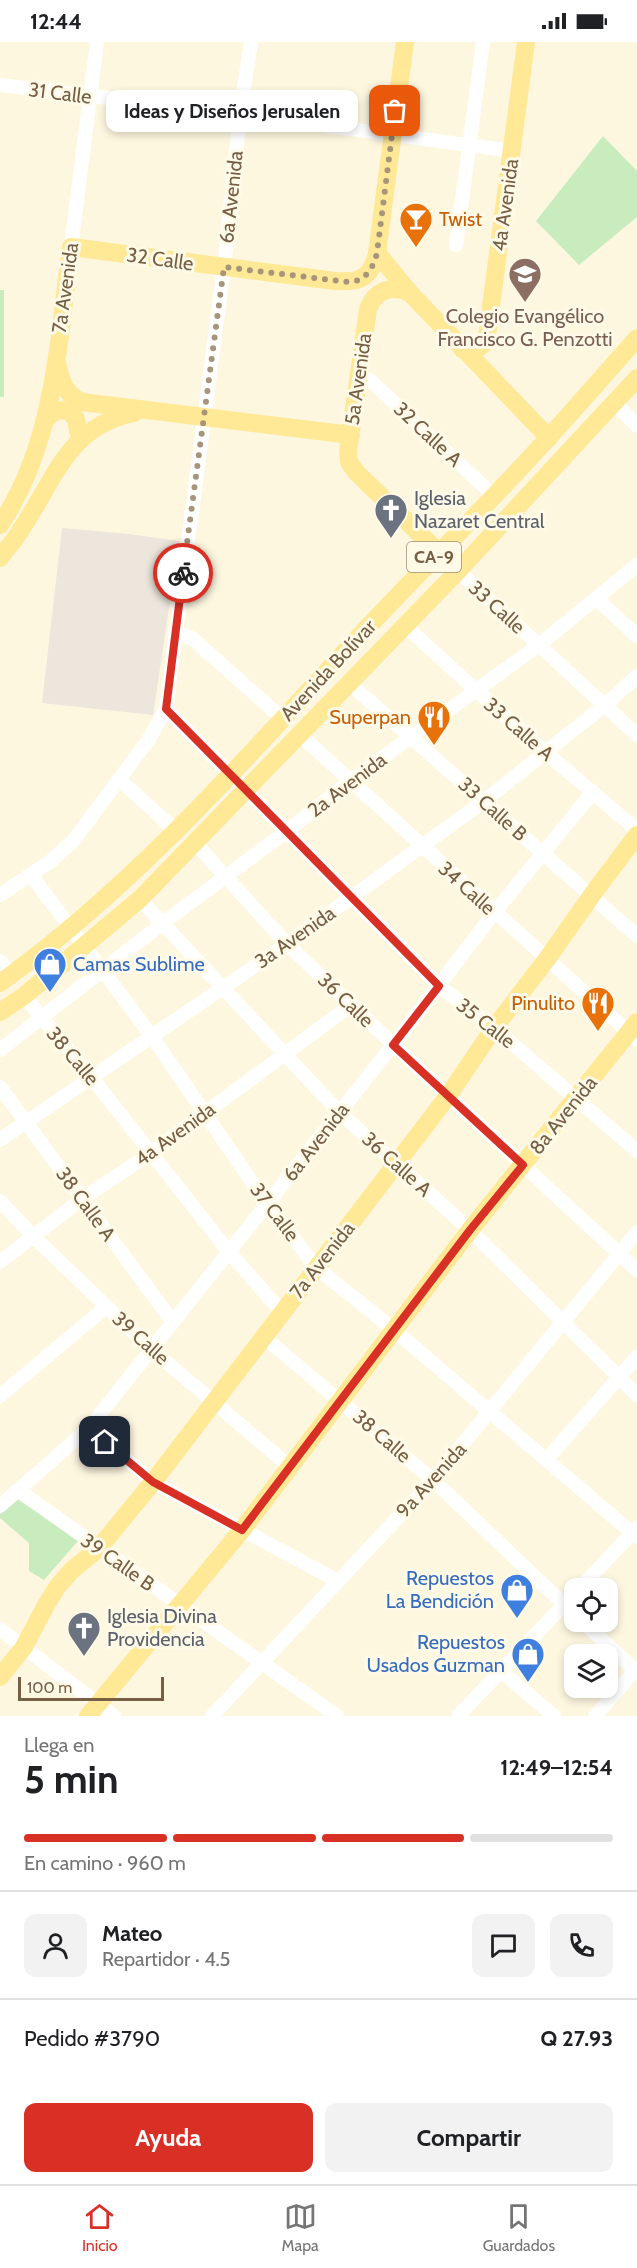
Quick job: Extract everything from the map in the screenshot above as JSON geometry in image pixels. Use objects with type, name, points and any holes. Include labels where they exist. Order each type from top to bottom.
[{"type":"main road","points":[[405,42],[377,253],[410,293],[462,349],[549,438]]},
{"type":"main road","name":"4a Avenida","points":[[462,349],[476,349],[482,346],[486,339],[526,42]]},
{"type":"main road","name":"32 Calle","points":[[71,246],[353,282],[363,278],[370,271],[377,253]]},
{"type":"main road","name":"7a Avenida","points":[[0,525],[15,503],[35,458],[46,419],[71,246]]},
{"type":"main road","name":"5a Avenida","points":[[335,281],[357,296],[362,306],[365,322]]},
{"type":"main road","name":"5a Avenida","points":[[351,435],[360,378],[365,322],[372,300],[381,292],[394,289],[410,293]]},
{"type":"main road","name":"Avenida Bolívar","points":[[4,973],[71,927],[127,880],[230,775],[549,438],[637,338]]},
{"type":"main road","points":[[56,357],[62,383],[68,393],[86,403],[351,435]]},
{"type":"main road","name":"Avenida Bolívar","points":[[0,1012],[24,996],[140,899],[458,571],[637,378]]},
{"type":"main road","points":[[46,419],[56,410],[69,411],[76,419],[78,431]]},
{"type":"main road","points":[[0,558],[23,528],[65,448],[78,431],[91,423],[145,411]]},
{"type":"main road","points":[[55,470],[81,439],[115,417]]},
{"type":"main road","name":"33 Calle","points":[[351,435],[349,462],[356,472],[458,571]]},
{"type":"main road","name":"7a Avenida","points":[[0,1677],[24,1647],[58,1586],[72,1570],[98,1549],[153,1482],[448,1096],[494,1028],[637,835]]},
{"type":"main road","name":"8a Avenida","points":[[94,1710],[242,1530],[470,1230],[634,1032]]},
{"type":"street","name":"7a Avenida","points":[[71,246],[97,42]]},
{"type":"street","name":"6a Avenida","points":[[0,895],[51,861],[74,840],[152,735],[166,709],[224,267],[240,114],[251,42]]},
{"type":"street","points":[[456,244],[483,42]]},
{"type":"street","name":"31 Calle","points":[[0,85],[240,114],[512,152]]},
{"type":"street","name":"32 Calle A","points":[[360,378],[370,381],[494,496]]},
{"type":"street","points":[[615,403],[637,426]]},
{"type":"street","name":"2a Avenida","points":[[0,1050],[163,923],[287,831],[350,780],[539,645],[637,565]]},
{"type":"street","name":"33 Calle","points":[[458,571],[637,735]]},
{"type":"street","points":[[597,599],[637,636]]},
{"type":"street","name":"33 Calle A","points":[[404,625],[546,753],[637,830]]},
{"type":"street","points":[[175,631],[193,639],[283,719]]},
{"type":"street","name":"3a Avenida","points":[[0,1140],[287,944],[484,801],[605,705],[637,676]]},
{"type":"street","name":"33 Calle B","points":[[348,682],[637,936]]},
{"type":"street","name":"35 Calle","points":[[166,709],[439,986],[494,1028],[637,1151]]},
{"type":"street","name":"34 Calle","points":[[299,734],[494,913],[634,1032]]},
{"type":"street","points":[[119,779],[175,830]]},
{"type":"street","name":"6a Avenida","points":[[0,1506],[89,1428],[393,1045],[494,913],[593,792]]},
{"type":"street","name":"36 Calle","points":[[195,843],[287,944],[637,1270]]},
{"type":"street","name":"37 Calle","points":[[31,875],[151,1035],[267,1204],[317,1268],[635,1533]]},
{"type":"street","name":"36 Calle A","points":[[140,899],[339,1112],[470,1230],[637,1395]]},
{"type":"street","name":"38 Calle","points":[[24,996],[92,1078],[229,1252],[282,1312]]},
{"type":"street","name":"4a Avenida","points":[[0,1262],[82,1199],[151,1153],[351,1005]]},
{"type":"street","name":"38 Calle A","points":[[0,1087],[172,1321]]},
{"type":"street","name":"39 Calle","points":[[0,1200],[33,1236],[151,1349],[290,1467]]},
{"type":"street","name":"9a Avenida","points":[[212,1716],[433,1480],[637,1232]]},
{"type":"street","points":[[0,1396],[106,1307]]},
{"type":"street","name":"38 Calle","points":[[264,1337],[433,1480],[564,1598]]},
{"type":"street","points":[[546,1460],[637,1357]]},
{"type":"street","points":[[89,1428],[153,1482],[338,1581]]},
{"type":"street","name":"39 Calle B","points":[[18,1490],[329,1714]]},
{"type":"street","points":[[590,1578],[635,1533]]},
{"type":"street","points":[[458,1716],[564,1611]]},
{"type":"street","points":[[0,1629],[24,1647],[94,1710],[114,1716]]},
{"type":"street","points":[[594,1632],[636,1670],[595,1716]]},
{"type":"street","points":[[501,1671],[554,1716]]},
{"type":"shaded area","points":[[62,528],[179,541],[153,715],[42,703]]},
{"type":"green space","points":[[603,136],[637,171],[637,217],[579,265],[536,221]]},
{"type":"green space","points":[[0,290],[4,290],[4,397],[0,397]]},
{"type":"green space","points":[[16,1498],[78,1541],[44,1580],[29,1571],[29,1543],[0,1518],[0,1514]]},
{"type":"way so far","points":[[183,573],[224,267],[348,282],[363,278],[370,271],[377,253],[395,111]]},
{"type":"place","name":"Ideas y Diseños Jerusalen","points":[[395,111]]},
{"type":"place","name":"Twist","points":[[416,248]]},
{"type":"place","name":"Colegio Evangélico Francisco G. Penzotti","points":[[525,303]]},
{"type":"place","name":"Iglesia Nazaret Central","points":[[391,539]]},
{"type":"place","name":"Superpan","points":[[434,746]]},
{"type":"place","name":"Camas Sublime","points":[[50,993]]},
{"type":"place","name":"Pinulito","points":[[598,1032]]},
{"type":"place","name":"Repuestos La Bendición","points":[[517,1619]]},
{"type":"place","name":"Iglesia Divina Providencia","points":[[84,1657]]},
{"type":"place","name":"Repuestos Usados Guzman","points":[[528,1683]]},
{"type":"route","points":[[105,1442],[153,1482],[242,1530],[470,1230],[523,1165],[393,1045],[439,986],[166,709],[183,573]]}]
